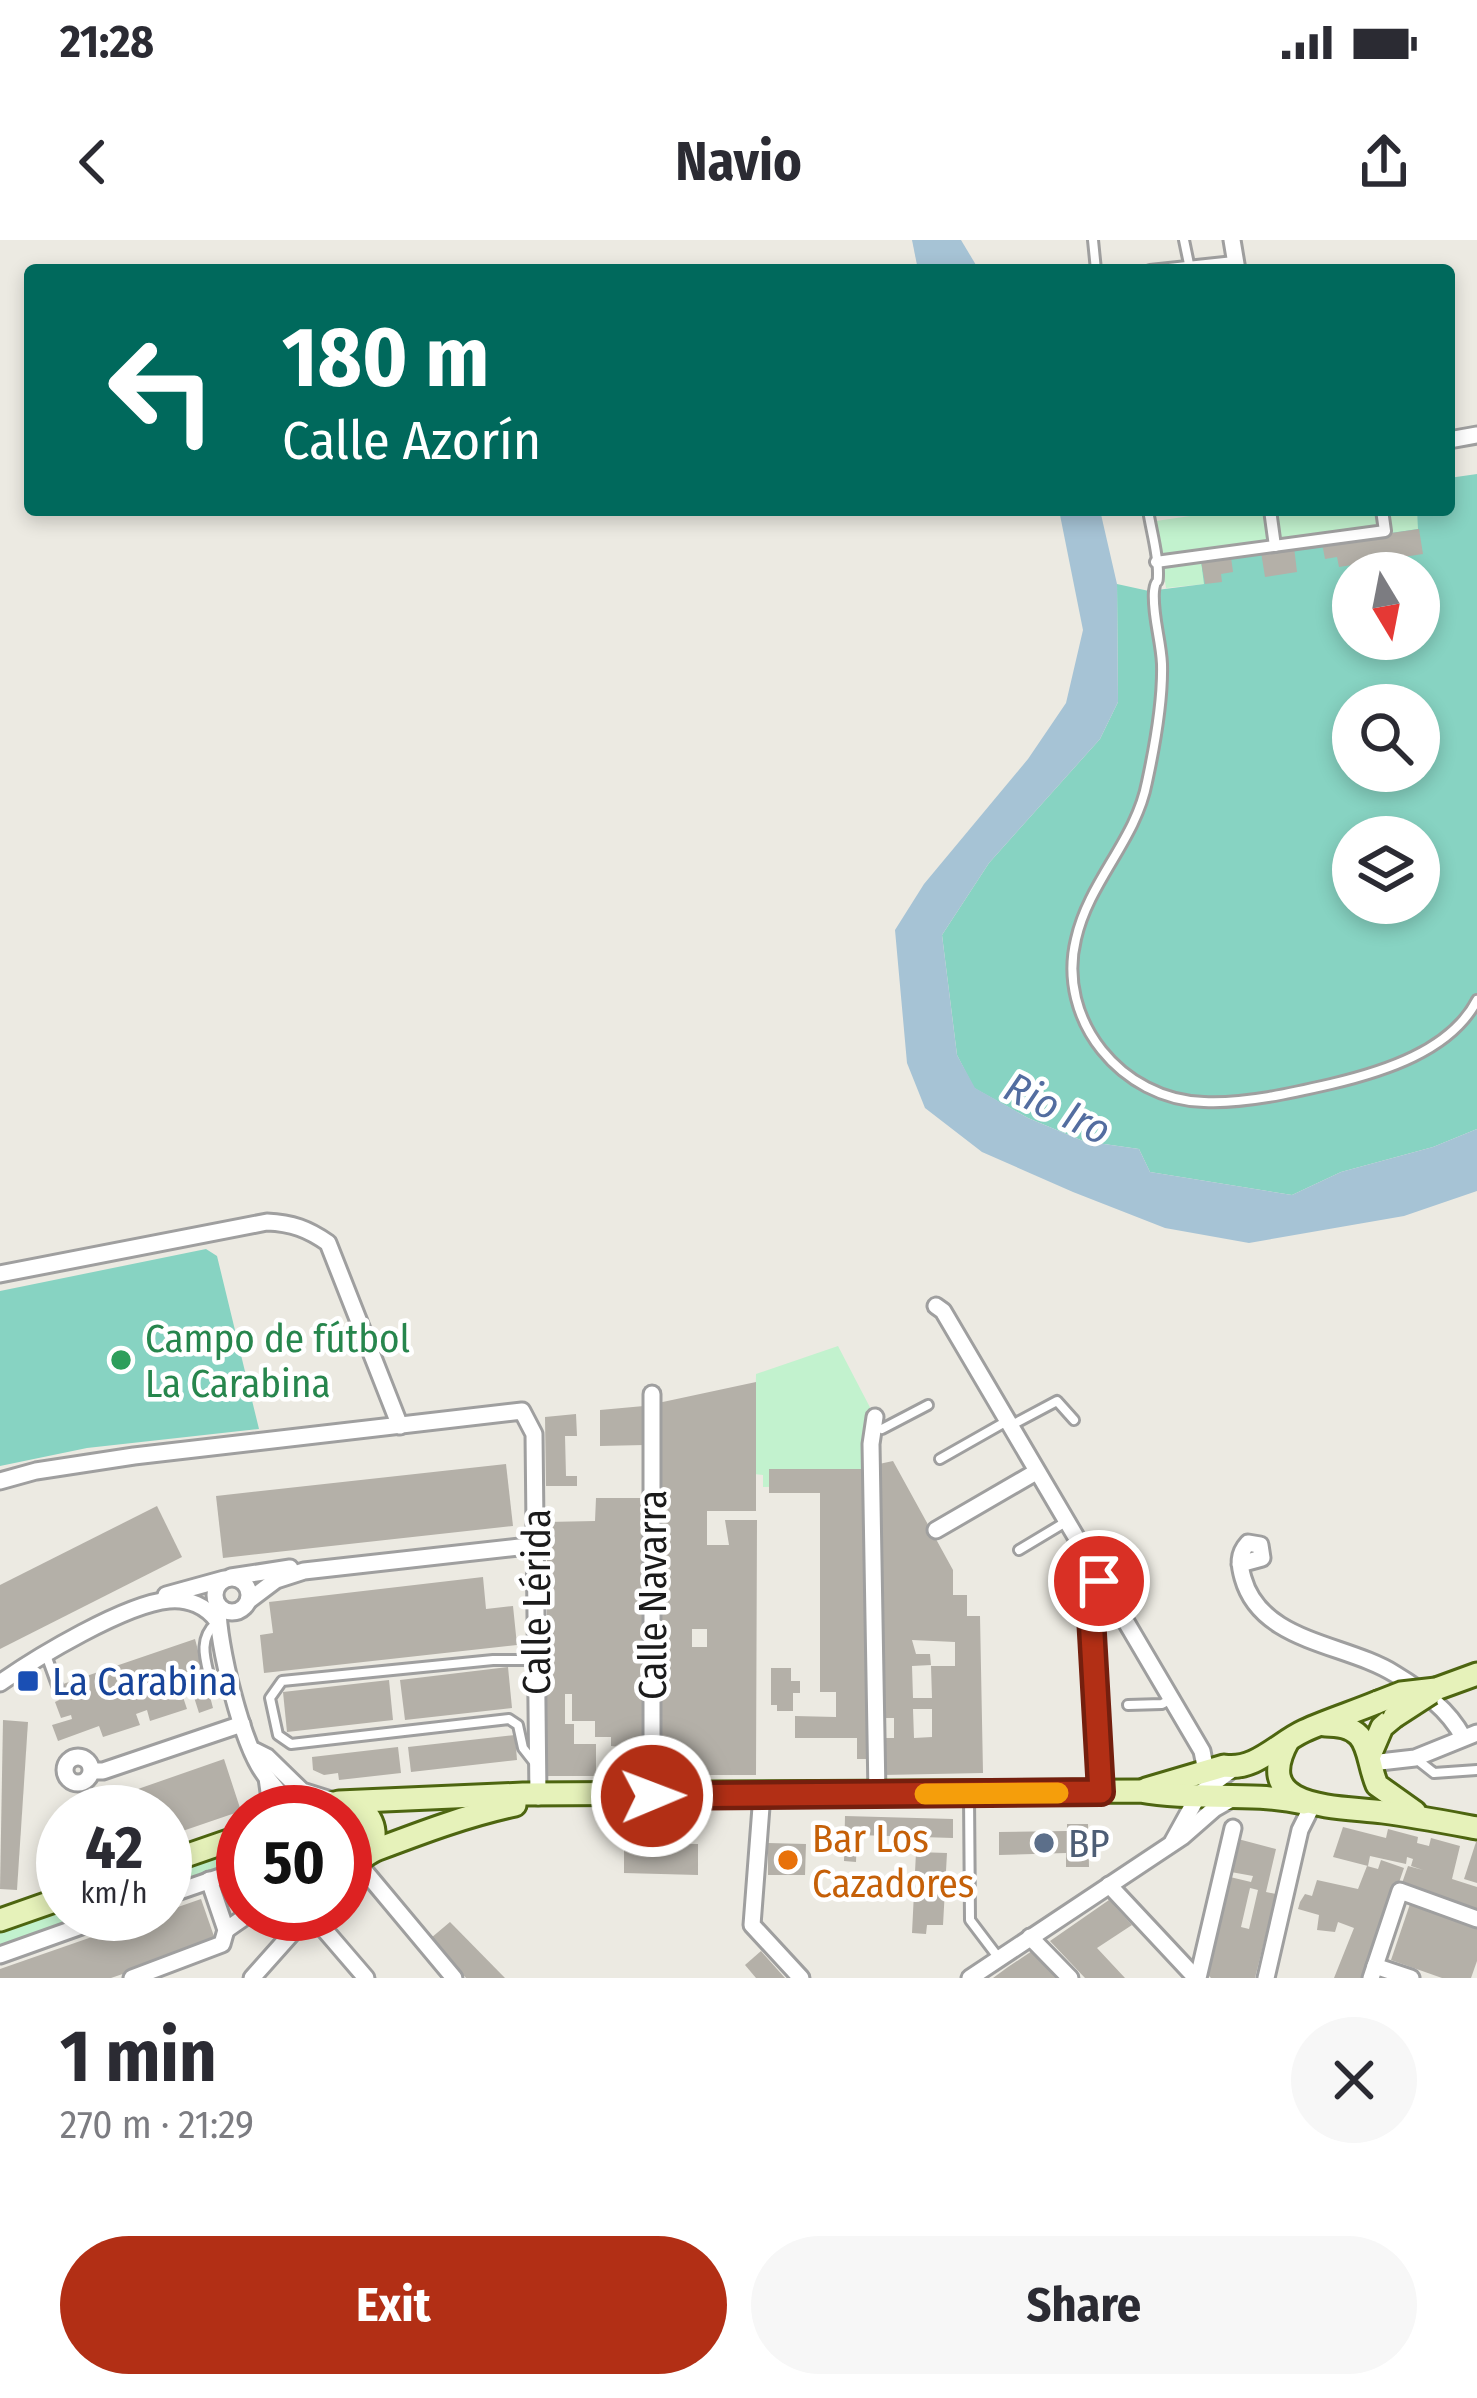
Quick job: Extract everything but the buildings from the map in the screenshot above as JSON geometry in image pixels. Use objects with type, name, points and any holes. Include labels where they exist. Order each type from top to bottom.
[{"type":"main road","points":[[1289,1740],[1281,1760],[1286,1790],[1312,1805],[1356,1797],[1367,1785],[1386,1710],[1401,1694],[1436,1689],[1477,1674]]},
{"type":"main road","points":[[1150,1793],[1206,1771],[1269,1755],[1317,1726],[1386,1710]]},
{"type":"main road","points":[[1317,1726],[1336,1725],[1354,1732],[1371,1762],[1377,1785],[1419,1816]]},
{"type":"main road","points":[[372,1804],[762,1794],[1242,1794],[1477,1828]]},
{"type":"main road","points":[[372,1856],[455,1820],[538,1797]]},
{"type":"main road","points":[[0,1920],[36,1907]]},
{"type":"street","points":[[1271,516],[1275,546]]},
{"type":"street","points":[[1156,562],[1385,530],[1383,516]]},
{"type":"street","points":[[0,1274],[267,1222],[310,1230],[328,1243],[400,1426],[134,1456],[0,1481]]},
{"type":"street","points":[[936,1306],[1202,1751],[1206,1771]]},
{"type":"street","name":"Calle Navarra","points":[[652,1394],[652,1796]]},
{"type":"street","name":"Calle Lérida","points":[[400,1426],[522,1412],[534,1434],[538,1797]]},
{"type":"street","points":[[877,1794],[871,1444],[879,1423]]},
{"type":"street","points":[[936,1530],[1036,1472]]},
{"type":"street","points":[[0,1683],[46,1654],[166,1600],[195,1604],[218,1614],[246,1604],[276,1580],[304,1571],[537,1545]]},
{"type":"street","points":[[1240,1564],[1247,1589],[1264,1615],[1392,1672],[1451,1714],[1470,1735],[1415,1759],[1371,1762]]},
{"type":"street","points":[[153,1604],[227,1578],[296,1567],[304,1571]]},
{"type":"street","points":[[224,1648],[246,1604],[246,1584],[227,1578]]},
{"type":"street","points":[[227,1578],[214,1594],[224,1648],[242,1724],[268,1785]]},
{"type":"street","points":[[1099,1581],[1090,1599],[1101,1792]]},
{"type":"street","points":[[92,1771],[242,1724]]},
{"type":"street","points":[[255,1751],[296,1785]]},
{"type":"street","points":[[1173,1841],[1199,1794],[1232,1768]]},
{"type":"street","points":[[267,1778],[273,1785]]},
{"type":"street","points":[[1150,1793],[1172,1805],[1180,1824]]},
{"type":"street","points":[[762,1794],[752,1925],[801,1978]]},
{"type":"street","points":[[971,1978],[1242,1794]]},
{"type":"street","points":[[1266,1978],[1300,1830],[1312,1805]]},
{"type":"street","points":[[1197,1978],[1233,1828]]},
{"type":"street","points":[[192,1886],[216,1878]]},
{"type":"street","points":[[209,1880],[216,1901]]},
{"type":"street","points":[[372,1885],[454,1978]]},
{"type":"street","points":[[1109,1885],[1197,1978]]},
{"type":"street","points":[[1411,1978],[1373,1972],[1400,1891],[1477,1918]]},
{"type":"street","points":[[1030,1937],[1070,1978]]},
{"type":"street","points":[[0,1955],[39,1941]]},
{"type":"street","points":[[131,1978],[224,1941]]},
{"type":"street","points":[[252,1978],[286,1941]]},
{"type":"street","points":[[334,1941],[366,1978]]},
{"type":"street","points":[[268,1961],[282,1978]]},
{"type":"lane","points":[[1184,240],[1189,264]]},
{"type":"lane","points":[[1149,516],[1159,577],[1154,590],[1162,666],[1148,782],[1138,820],[1088,904],[1075,940],[1072,978],[1079,1013],[1097,1047],[1127,1076],[1163,1095],[1204,1102],[1235,1100],[1373,1074],[1424,1051],[1468,1017],[1477,1000]]},
{"type":"lane","points":[[940,1459],[1057,1401],[1075,1420]]},
{"type":"lane","points":[[879,1423],[928,1405]]},
{"type":"lane","points":[[1019,1550],[1064,1523]]},
{"type":"lane","points":[[211,1683],[204,1649],[218,1614]]},
{"type":"lane","points":[[46,1654],[58,1688]]},
{"type":"lane","points":[[537,1660],[493,1660],[282,1682],[270,1698],[275,1730],[286,1742],[509,1719],[518,1725],[526,1754],[537,1764]]},
{"type":"lane","points":[[1128,1705],[1162,1704],[1171,1699]]},
{"type":"lane","points":[[1415,1759],[1434,1774],[1477,1770]]},
{"type":"lane","points":[[969,1795],[970,1920],[999,1958]]},
{"type":"green space","points":[[1190,516],[1418,516],[1419,529],[1202,562],[1205,584],[1166,588],[1156,521]]},
{"type":"green space","points":[[838,1346],[875,1417],[872,1485],[763,1487],[763,1475],[754,1474],[756,1374]]},
{"type":"green space","points":[[216,1857],[216,1871],[192,1880],[192,1865]]},
{"type":"green space","points":[[36,1918],[36,1933],[0,1946],[0,1930]]},
{"type":"shaded area","points":[[912,240],[961,240],[975,264],[917,264]]},
{"type":"shaded area","points":[[1477,474],[1477,1129],[1433,1147],[1341,1172],[1292,1195],[1150,1172],[1139,1149],[1083,1141],[974,1088],[957,1055],[942,935],[989,863],[1100,739],[1118,702],[1117,584],[1149,591],[1204,584],[1201,561],[1418,529],[1417,516],[1455,516],[1455,477]]},
{"type":"shaded area","points":[[1060,516],[1101,516],[1117,584],[1118,702],[1100,739],[989,863],[942,935],[957,1055],[975,1088],[1083,1141],[1139,1149],[1150,1172],[1292,1195],[1341,1172],[1433,1147],[1477,1129],[1477,1191],[1404,1216],[1249,1243],[1165,1228],[1073,1192],[982,1152],[925,1108],[907,1063],[895,930],[924,884],[1028,759],[1066,703],[1083,630]]},
{"type":"shaded area","name":"Campo de fútbol La Carabina","points":[[206,1249],[217,1256],[259,1429],[87,1448],[0,1466],[0,1291]]},
{"type":"slow traffic","points":[[925,1794],[1058,1793]]},
{"type":"place","name":"Campo de fútbol La Carabina","points":[[121,1360]]},
{"type":"place","name":"La Carabina","points":[[28,1681]]},
{"type":"place","name":"BP","points":[[1044,1843]]},
{"type":"place","name":"Bar Los Cazadores","points":[[788,1860]]},
{"type":"route","points":[[652,1796],[1101,1792],[1090,1599],[1099,1581]]},
{"type":"water label","name":"Rio Iro","points":[[1058,1108]]}]
